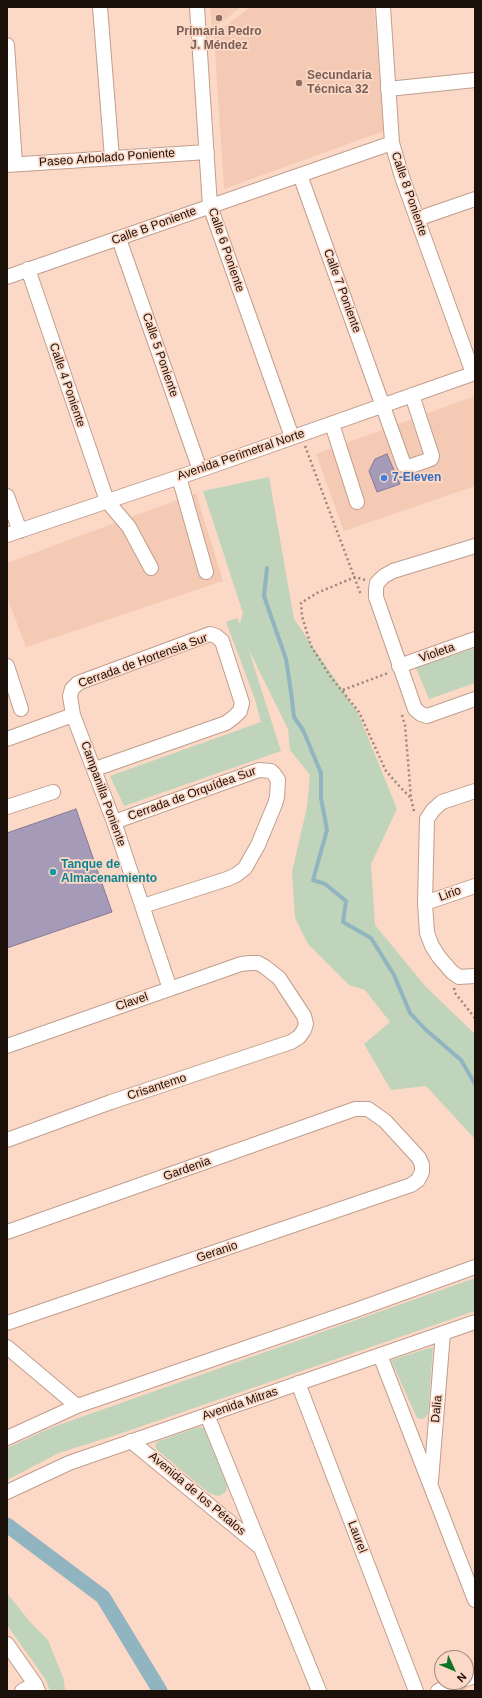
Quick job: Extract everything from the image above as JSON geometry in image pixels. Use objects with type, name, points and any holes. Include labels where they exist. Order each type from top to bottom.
[{"type":"street","points":[[100,7],[112,158]]},
{"type":"street","name":"Calle 6 Poniente","points":[[197,7],[210,206],[297,436]]},
{"type":"street","name":"Calle 8 Poniente","points":[[383,7],[392,144],[417,219],[474,373]]},
{"type":"street","points":[[7,45],[11,164]]},
{"type":"street","points":[[388,89],[475,80]]},
{"type":"street","name":"Calle B Poniente","points":[[7,277],[392,144]]},
{"type":"street","name":"Paseo Arbolado Poniente","points":[[11,164],[207,152]]},
{"type":"street","name":"Calle 7 Poniente","points":[[300,176],[404,465],[408,467],[431,459],[432,456],[412,396]]},
{"type":"street","points":[[417,219],[475,199]]},
{"type":"street","name":"Calle 5 Poniente","points":[[119,239],[200,470]]},
{"type":"street","name":"Calle 4 Poniente","points":[[28,269],[107,501]]},
{"type":"street","name":"Avenida Perimetral Norte","points":[[13,533],[200,470],[474,373]]},
{"type":"street","points":[[332,424],[357,502]]},
{"type":"street","points":[[179,477],[206,572]]},
{"type":"street","points":[[7,496],[13,533]]},
{"type":"street","points":[[107,501],[129,527],[151,568]]},
{"type":"street","points":[[475,546],[393,571],[384,576],[378,583],[376,589],[376,598],[393,666],[415,709],[421,714],[427,716],[475,699]]},
{"type":"street","name":"Cerrada de Hortensia Sur","points":[[72,689],[78,682],[210,634],[216,636],[222,641],[240,695],[242,703],[240,711],[234,718],[226,723],[95,769]]},
{"type":"street","name":"Violeta","points":[[393,666],[475,639]]},
{"type":"street","points":[[7,666],[22,709]]},
{"type":"street","name":"Campanilla Poniente","points":[[72,689],[70,696],[73,715],[95,769],[114,822],[170,989]]},
{"type":"street","points":[[7,739],[73,715]]},
{"type":"street","name":"Cerrada de Orquídea Sur","points":[[114,822],[259,770],[270,770],[278,780],[277,796],[258,845],[245,868],[236,875],[227,879],[142,906]]},
{"type":"street","points":[[475,791],[442,802],[430,814],[425,903],[428,933],[432,946],[439,957],[456,974],[475,976]]},
{"type":"street","points":[[7,807],[53,792]]},
{"type":"street","name":"Lirio","points":[[425,903],[475,886]]},
{"type":"street","name":"Clavel","points":[[7,1046],[241,964],[258,963],[272,971],[279,978],[304,1016],[306,1024],[304,1030]]},
{"type":"street","name":"Crisantemo","points":[[7,1140],[111,1102],[292,1042],[299,1037],[304,1030]]},
{"type":"street","name":"Gardenia","points":[[7,1232],[355,1109],[368,1109]]},
{"type":"street","name":"Geranio","points":[[7,1323],[411,1185],[418,1180],[422,1172],[422,1165],[418,1158],[385,1121],[368,1109]]},
{"type":"street","points":[[7,1438],[77,1406],[356,1310],[475,1267]]},
{"type":"street","name":"Avenida Mitras","points":[[7,1492],[69,1463],[475,1322]]},
{"type":"street","name":"Dalia","points":[[430,1486],[443,1333]]},
{"type":"street","points":[[7,1347],[77,1406]]},
{"type":"street","name":"Dalia","points":[[380,1355],[475,1600]]},
{"type":"street","name":"Laurel","points":[[298,1383],[416,1691]]},
{"type":"street","name":"Avenida de los Pétalos","points":[[207,1415],[319,1691]]},
{"type":"street","name":"Avenida de los Pétalos","points":[[131,1441],[262,1548]]},
{"type":"street","points":[[7,1644],[37,1688],[22,1691]]},
{"type":"path","points":[[297,436],[363,599]]},
{"type":"path","points":[[378,583],[354,577],[318,593],[301,603],[302,616],[311,646],[359,712],[386,771],[411,798]]},
{"type":"path","points":[[342,690],[390,673],[393,666]]},
{"type":"path","points":[[400,710],[405,725],[411,798],[414,811],[430,814]]},
{"type":"path","points":[[456,974],[455,994],[475,1018]]},
{"type":"shaded area","name":"Primaria Pedro J. Méndez","points":[[210,7],[241,7],[212,30]]},
{"type":"shaded area","name":"Secundaria Técnica 32","points":[[250,7],[374,7],[384,131],[224,189],[214,35]]},
{"type":"shaded area","points":[[475,396],[475,486],[344,531],[316,454]]},
{"type":"shaded area","points":[[196,493],[223,581],[26,647],[7,597],[7,563]]},
{"type":"green space","points":[[269,477],[294,619],[358,713],[397,809],[371,864],[375,925],[426,987],[475,1034],[475,1139],[426,1086],[391,1090],[364,1044],[390,1022],[365,990],[349,985],[308,944],[295,918],[292,872],[307,807],[310,775],[290,750],[288,729],[248,648],[281,751],[124,806],[110,776],[261,722],[255,699],[226,622],[237,618],[240,624],[243,613],[203,491]]},
{"type":"green space","points":[[475,648],[475,683],[429,699],[416,668]]},
{"type":"green space","points":[[475,1278],[475,1311],[125,1432],[59,1453],[7,1480],[7,1448],[53,1427]]},
{"type":"green space","points":[[433,1347],[428,1414],[423,1419],[417,1418],[391,1360]]},
{"type":"green space","points":[[198,1427],[204,1428],[227,1485],[226,1492],[219,1496],[209,1493],[156,1449],[155,1444],[159,1441]]},
{"type":"green space","points":[[7,1593],[30,1622],[48,1640],[64,1680],[65,1691],[50,1691],[46,1680],[7,1625]]},
{"type":"building","name":"7-Eleven","points":[[387,454],[400,484],[377,492],[369,471],[375,459]]},
{"type":"building","name":"Tanque de Almacenamiento","points":[[76,809],[112,912],[7,948],[7,833]]},
{"type":"waterway","points":[[267,568],[264,596],[286,659],[294,717],[303,730],[321,773],[321,798],[327,830],[313,880],[325,884],[346,901],[343,922],[371,938],[394,975],[410,1013],[425,1029],[461,1060],[475,1084]]},
{"type":"waterway","points":[[7,1525],[103,1597],[160,1691]]},
{"type":"place","name":"Primaria Pedro J. Méndez","points":[[219,18]]},
{"type":"place","name":"Secundaria Técnica 32","points":[[299,83]]},
{"type":"place","name":"7-Eleven","points":[[384,478]]},
{"type":"place","name":"Tanque de Almacenamiento","points":[[53,872]]}]
